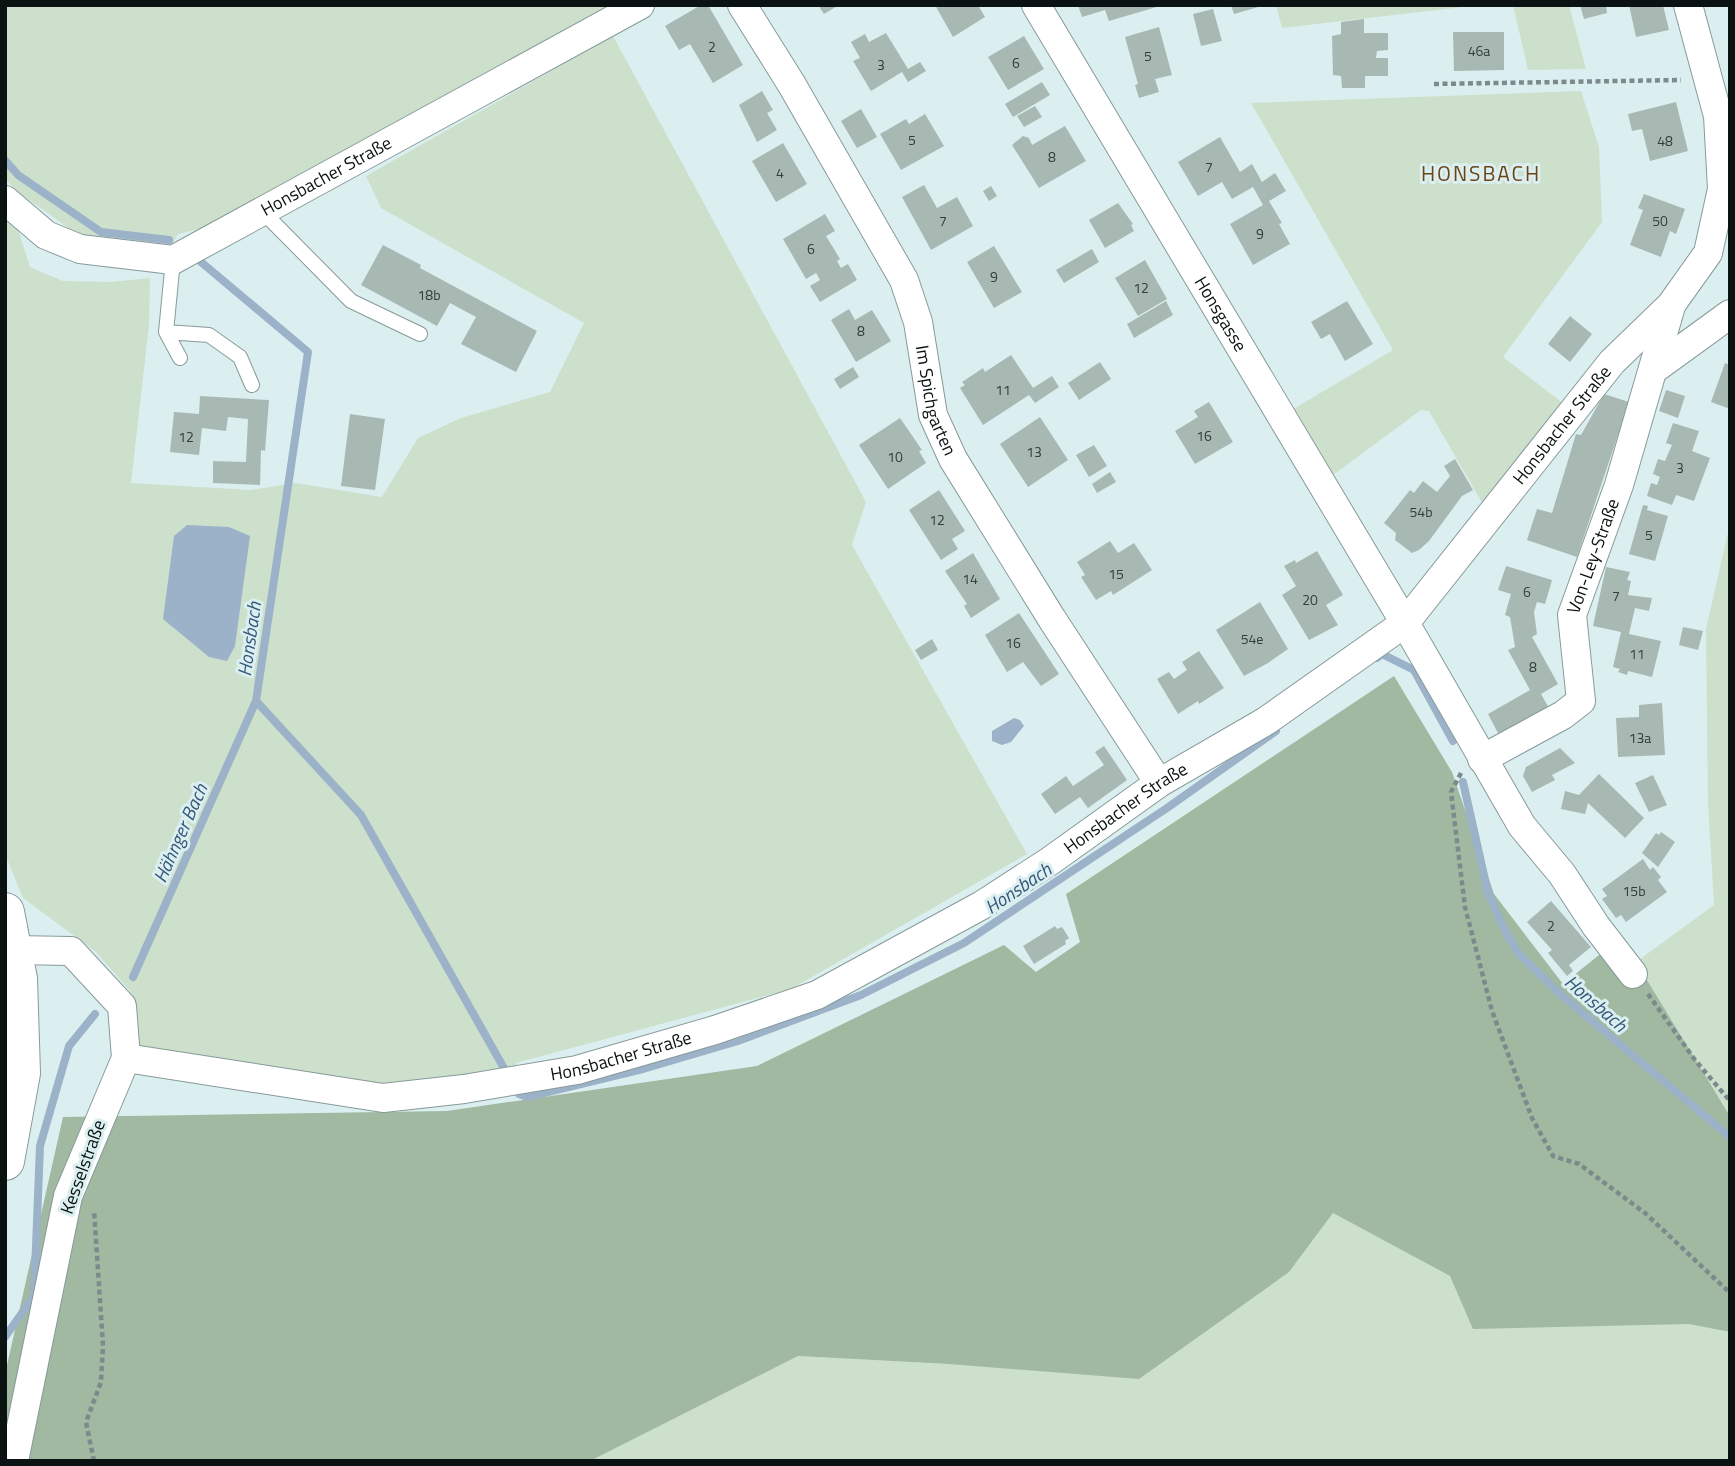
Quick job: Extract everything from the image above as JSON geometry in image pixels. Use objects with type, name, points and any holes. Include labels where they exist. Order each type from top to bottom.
[{"type":"street","name":"Honsbacher Straße","points":[[173,260],[640,5]]},
{"type":"street","name":"Im Spichgarten","points":[[742,5],[792,85],[904,280],[918,322],[933,415],[953,459],[1052,619],[1159,783]]},
{"type":"street","name":"Honsgasse","points":[[1036,5],[1405,623]]},
{"type":"street","name":"Honsbacher Straße","points":[[126,1058],[383,1098],[464,1089],[577,1070],[715,1030],[817,995],[982,905],[1050,861],[1159,783],[1266,721],[1405,623],[1612,362],[1671,305],[1719,245],[1721,189],[1718,116],[1691,7]]},
{"type":"street","points":[[5,200],[46,235],[80,249],[173,260]]},
{"type":"street","name":"Von-Ley-Straße","points":[[1482,759],[1563,715],[1581,701],[1572,615],[1619,485],[1671,305]]},
{"type":"street","points":[[1653,370],[1730,314]]},
{"type":"street","points":[[1405,623],[1522,826],[1562,874],[1633,974]]},
{"type":"street","points":[[5,912],[21,1008],[21,1073],[5,1161]]},
{"type":"street","name":"Kesselstraße","points":[[13,950],[71,951],[122,1006],[126,1058],[68,1196],[14,1461]]},
{"type":"lane","points":[[262,211],[351,301],[420,334]]},
{"type":"lane","points":[[173,260],[166,332],[180,358]]},
{"type":"lane","points":[[166,332],[209,335],[240,357],[252,385]]},
{"type":"path","points":[[1434,84],[1708,79]]},
{"type":"path","points":[[1482,759],[1462,772],[1451,792],[1465,907],[1492,1011],[1532,1118],[1553,1156],[1579,1164],[1645,1213],[1730,1293]]},
{"type":"path","points":[[1633,974],[1695,1060],[1730,1101]]},
{"type":"path","points":[[93,1197],[103,1346],[101,1382],[86,1422],[94,1461]]},
{"type":"green space","points":[[5,5],[619,5],[208,227],[178,234],[168,252],[87,241],[18,192],[5,179]]},
{"type":"green space","points":[[1276,5],[1480,5],[1282,28]]},
{"type":"green space","points":[[1513,5],[1569,5],[1586,69],[1528,70]]},
{"type":"green space","points":[[613,36],[866,502],[852,545],[1027,854],[791,989],[516,1063],[525,1079],[384,1090],[138,1052],[130,991],[96,952],[23,898],[5,854],[5,214],[17,226],[30,267],[63,281],[111,282],[150,278],[149,325],[131,483],[250,490],[296,483],[382,497],[418,438],[461,418],[550,392],[584,323],[381,208],[366,176]]},
{"type":"green space","points":[[1581,91],[1599,147],[1602,222],[1503,357],[1564,404],[1484,506],[1429,411],[1421,410],[1329,478],[1290,411],[1393,350],[1251,103]]},
{"type":"green space","points":[[1730,524],[1730,1115],[1636,962],[1714,905],[1708,803],[1706,629]]},
{"type":"green space","points":[[1394,676],[1452,772],[1494,894],[1563,984],[1599,955],[1636,962],[1730,1116],[1730,1332],[1689,1324],[1473,1329],[1450,1276],[1333,1213],[1289,1272],[1139,1379],[949,1364],[798,1356],[590,1461],[5,1461],[5,1374],[63,1117],[447,1111],[757,1066],[1004,945],[1036,972],[1080,942],[1066,894]]},
{"type":"green space","points":[[1333,1213],[1450,1276],[1730,1332],[1730,1461],[590,1461],[798,1356],[949,1364],[1289,1272]]},
{"type":"water","points":[[187,525],[229,527],[250,536],[235,646],[227,661],[209,657],[163,619],[174,536]]},
{"type":"water","points":[[1014,718],[1020,720],[1024,726],[1011,742],[1002,745],[992,741],[992,731]]},
{"type":"building","points":[[701,5],[708,5],[743,65],[713,83],[690,44],[679,50],[665,26]]},
{"type":"building","points":[[818,5],[839,5],[824,14]]},
{"type":"building","points":[[935,5],[978,5],[985,17],[953,37]]},
{"type":"building","points":[[1078,5],[1160,6],[1109,21],[1105,10],[1082,17]]},
{"type":"building","points":[[1231,5],[1262,5],[1262,6],[1234,14]]},
{"type":"building","points":[[1580,5],[1606,5],[1607,13],[1584,19]]},
{"type":"building","points":[[1629,5],[1663,5],[1669,30],[1636,37]]},
{"type":"building","points":[[1213,9],[1222,41],[1201,46],[1193,14]]},
{"type":"building","points":[[1364,19],[1364,33],[1388,33],[1388,50],[1377,51],[1376,58],[1388,58],[1388,76],[1365,76],[1365,88],[1342,88],[1341,76],[1333,75],[1332,36],[1341,34],[1341,22]]},
{"type":"building","points":[[1159,27],[1172,75],[1155,79],[1159,92],[1139,98],[1135,85],[1138,84],[1125,37]]},
{"type":"building","points":[[1453,32],[1504,32],[1504,70],[1454,71]]},
{"type":"building","points":[[886,33],[908,69],[920,62],[926,71],[908,82],[902,72],[871,91],[853,61],[860,58],[851,42],[865,34],[869,42]]},
{"type":"building","points":[[1024,36],[1044,69],[1008,90],[988,57]]},
{"type":"building","points":[[1042,82],[1050,95],[1013,117],[1005,104]]},
{"type":"building","points":[[762,91],[773,110],[767,113],[777,130],[757,142],[739,105]]},
{"type":"building","points":[[1676,102],[1688,151],[1650,161],[1642,129],[1632,131],[1628,114]]},
{"type":"building","points":[[1035,106],[1042,117],[1024,127],[1017,116]]},
{"type":"building","points":[[861,109],[877,137],[857,148],[841,121]]},
{"type":"building","points":[[925,114],[944,146],[901,170],[880,134],[906,119],[909,124]]},
{"type":"building","points":[[1065,126],[1086,161],[1039,188],[1012,145],[1023,136],[1029,138],[1032,145]]},
{"type":"building","points":[[1220,137],[1240,172],[1252,164],[1262,182],[1275,173],[1286,191],[1269,201],[1290,244],[1253,265],[1230,224],[1263,205],[1253,187],[1232,199],[1222,182],[1198,196],[1178,162]]},
{"type":"building","points":[[783,143],[807,184],[776,202],[752,161]]},
{"type":"building","points":[[924,185],[937,208],[957,197],[973,226],[931,250],[902,197]]},
{"type":"building","points":[[991,186],[997,196],[989,201],[983,191]]},
{"type":"building","points":[[1644,194],[1685,209],[1676,234],[1670,231],[1661,257],[1630,245],[1643,210],[1638,208]]},
{"type":"building","points":[[1118,203],[1133,224],[1131,225],[1134,231],[1105,248],[1089,220]]},
{"type":"building","points":[[825,214],[835,231],[826,236],[840,259],[837,261],[841,268],[848,264],[857,280],[820,302],[810,286],[820,280],[816,273],[806,279],[783,239]]},
{"type":"building","points":[[383,245],[537,331],[516,372],[461,344],[476,317],[450,303],[437,326],[361,285]]},
{"type":"building","points":[[994,246],[1022,292],[994,308],[967,262]]},
{"type":"building","points":[[1092,249],[1099,262],[1064,283],[1056,270]]},
{"type":"building","points":[[1145,260],[1167,299],[1138,316],[1115,278]]},
{"type":"building","points":[[1166,301],[1173,315],[1134,338],[1127,324]]},
{"type":"building","points":[[1347,301],[1373,344],[1345,361],[1330,334],[1321,339],[1311,322]]},
{"type":"building","points":[[849,309],[855,320],[872,310],[891,341],[856,362],[831,320]]},
{"type":"building","points":[[1570,316],[1592,334],[1570,362],[1548,344]]},
{"type":"building","points":[[1011,355],[1033,388],[1052,376],[1059,387],[1035,403],[1029,395],[983,425],[960,388],[965,385],[962,382],[983,368],[985,372]]},
{"type":"building","points":[[1100,362],[1111,379],[1079,400],[1068,383]]},
{"type":"building","points":[[1725,363],[1730,365],[1730,409],[1711,402]]},
{"type":"building","points":[[853,367],[859,377],[840,389],[834,379]]},
{"type":"building","points":[[1666,390],[1685,396],[1678,418],[1659,411]]},
{"type":"building","points":[[1604,394],[1629,402],[1577,557],[1527,540],[1537,509],[1552,513],[1576,434],[1581,435]]},
{"type":"building","points":[[200,396],[269,400],[265,451],[261,450],[260,485],[213,483],[213,461],[246,462],[248,419],[228,417],[226,431],[202,428],[199,455],[170,452],[174,412],[199,414]]},
{"type":"building","points":[[1209,402],[1233,442],[1195,464],[1175,431],[1198,417],[1194,411]]},
{"type":"building","points":[[350,414],[385,419],[375,490],[341,486]]},
{"type":"building","points":[[1040,417],[1068,460],[1028,487],[1000,444]]},
{"type":"building","points":[[900,418],[922,450],[919,451],[926,463],[888,489],[859,445]]},
{"type":"building","points":[[1673,423],[1699,431],[1692,451],[1710,458],[1694,501],[1676,495],[1672,505],[1647,496],[1651,483],[1657,485],[1660,477],[1653,474],[1658,459],[1665,461],[1672,445],[1666,443]]},
{"type":"building","points":[[1094,445],[1107,466],[1089,477],[1076,455]]},
{"type":"building","points":[[1455,459],[1473,490],[1462,496],[1429,541],[1412,553],[1395,540],[1396,533],[1384,523],[1410,490],[1414,493],[1423,481],[1437,492],[1450,476],[1444,466]]},
{"type":"building","points":[[1110,472],[1116,482],[1097,493],[1092,484]]},
{"type":"building","points":[[939,490],[965,531],[952,539],[958,549],[941,560],[909,510]]},
{"type":"building","points":[[1643,505],[1648,506],[1647,510],[1668,516],[1655,561],[1629,554]]},
{"type":"building","points":[[1110,541],[1118,553],[1134,543],[1152,570],[1113,595],[1111,591],[1096,600],[1081,577],[1085,575],[1077,562]]},
{"type":"building","points":[[1317,551],[1343,595],[1326,605],[1338,625],[1309,640],[1282,595],[1296,586],[1284,566],[1295,560],[1296,563]]},
{"type":"building","points":[[973,553],[1000,599],[971,618],[964,606],[967,604],[945,571]]},
{"type":"building","points":[[1506,566],[1552,580],[1545,604],[1537,602],[1534,612],[1537,634],[1532,637],[1558,684],[1541,694],[1550,710],[1500,737],[1488,714],[1530,690],[1508,650],[1515,647],[1510,617],[1505,615],[1511,594],[1498,590]]},
{"type":"building","points":[[1606,567],[1630,572],[1627,580],[1631,581],[1628,595],[1652,598],[1649,611],[1635,608],[1629,634],[1661,641],[1652,677],[1628,671],[1627,675],[1618,672],[1620,669],[1613,667],[1621,632],[1593,626]]},
{"type":"building","points":[[1260,602],[1288,649],[1244,676],[1216,630]]},
{"type":"building","points":[[1019,613],[1059,674],[1041,686],[1023,662],[1007,672],[985,635]]},
{"type":"building","points":[[1683,627],[1703,631],[1698,650],[1679,645]]},
{"type":"building","points":[[932,639],[938,650],[921,660],[915,650]]},
{"type":"building","points":[[1199,651],[1224,688],[1178,714],[1157,679],[1169,672],[1174,679],[1187,670],[1182,662]]},
{"type":"building","points":[[1662,703],[1665,755],[1618,757],[1616,718],[1639,717],[1639,705]]},
{"type":"building","points":[[1104,746],[1127,780],[1088,808],[1080,797],[1055,814],[1041,794],[1066,776],[1073,786],[1104,765],[1095,752]]},
{"type":"building","points":[[1560,748],[1575,763],[1552,775],[1555,780],[1532,792],[1523,776],[1526,767]]},
{"type":"building","points":[[1599,774],[1644,818],[1625,838],[1588,803],[1585,814],[1561,809],[1565,791],[1579,795]]},
{"type":"building","points":[[1653,775],[1667,805],[1649,812],[1635,783]]},
{"type":"building","points":[[1661,832],[1675,842],[1658,867],[1642,853],[1656,833],[1659,835]]},
{"type":"building","points":[[1643,859],[1650,870],[1653,867],[1661,877],[1658,880],[1667,892],[1626,922],[1621,915],[1616,918],[1602,899],[1607,896],[1602,889]]},
{"type":"building","points":[[1551,901],[1591,947],[1569,965],[1573,971],[1567,976],[1548,953],[1552,950],[1527,922]]},
{"type":"building","points":[[1055,926],[1057,929],[1062,927],[1069,938],[1065,941],[1066,944],[1034,964],[1023,946]]},
{"type":"waterway","name":"Honsbach","points":[[5,160],[18,175],[101,232],[169,240]]},
{"type":"waterway","name":"Honsbach","points":[[201,262],[308,352],[256,701],[361,815],[509,1077]]},
{"type":"waterway","name":"Honsbach","points":[[1377,658],[1382,654],[1414,670],[1453,741]]},
{"type":"waterway","name":"Hähnger Bach","points":[[133,977],[256,701]]},
{"type":"waterway","name":"Honsbach","points":[[519,1094],[527,1097],[643,1069],[738,1041],[861,995],[964,943],[1167,808],[1276,731]]},
{"type":"waterway","name":"Honsbach","points":[[1463,782],[1488,893],[1518,953],[1560,994],[1730,1137]]},
{"type":"waterway","name":"Hähnger Bach","points":[[5,1337],[34,1296],[40,1146],[69,1046],[95,1014]]},
{"type":"district","name":"HONSBACH","points":[[1481,174]]}]
